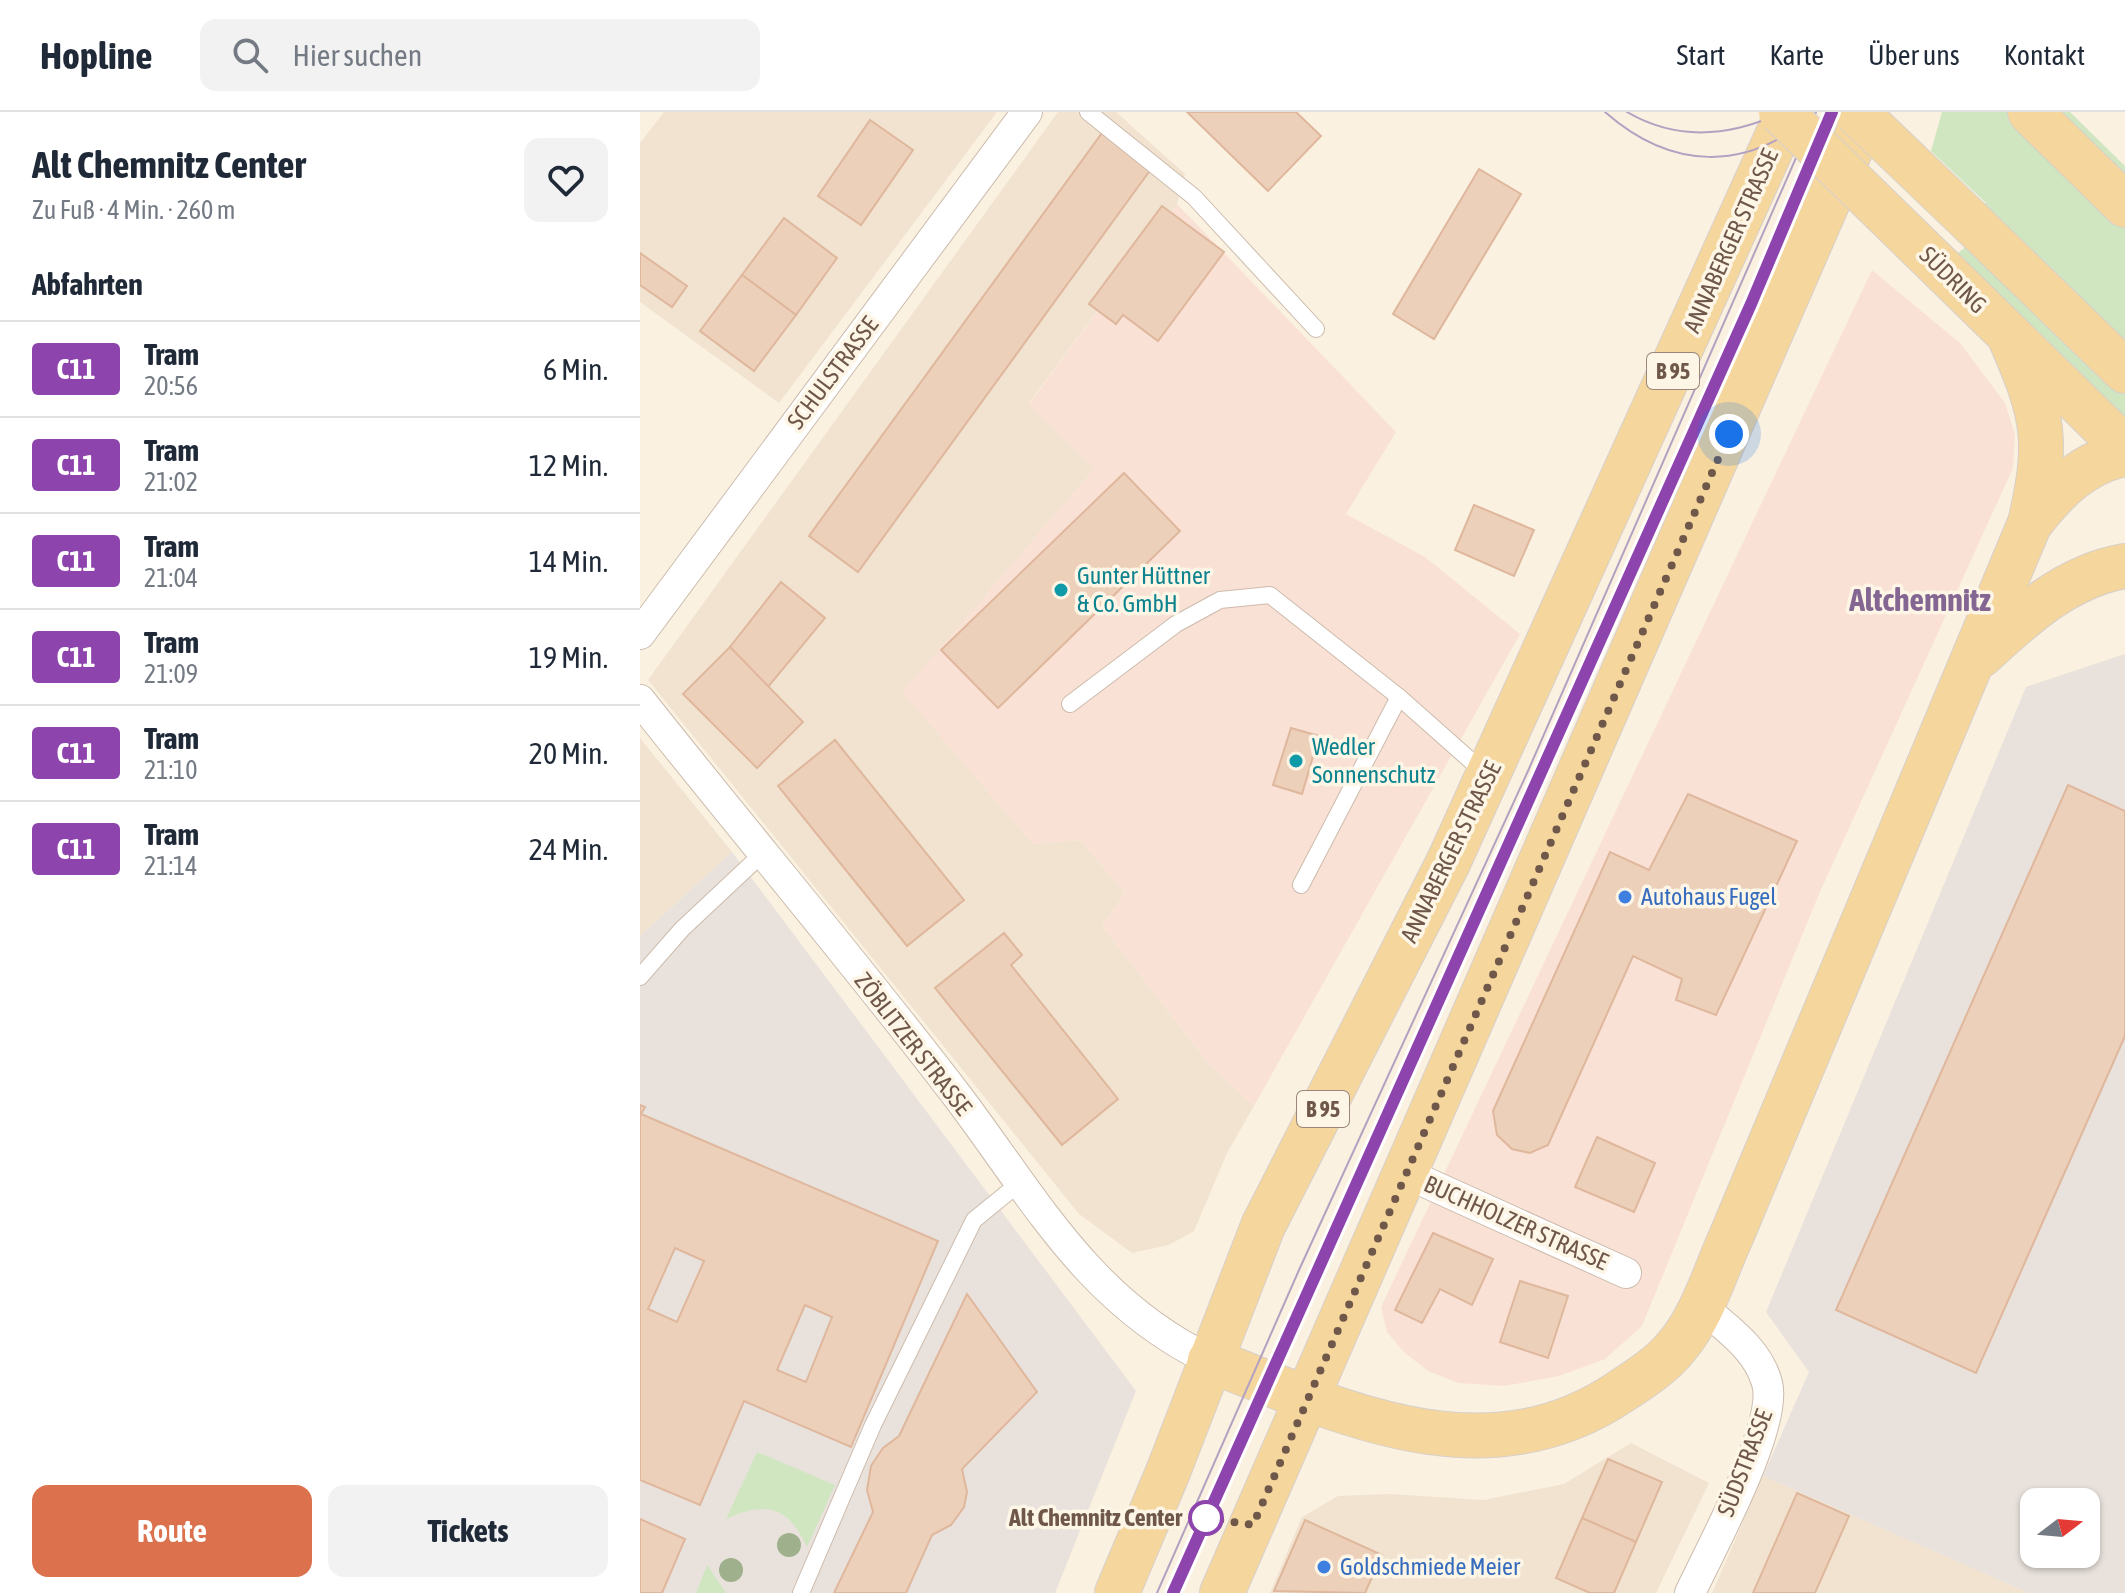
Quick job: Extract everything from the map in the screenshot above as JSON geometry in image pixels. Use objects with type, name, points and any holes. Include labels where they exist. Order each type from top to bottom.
[{"type":"main road","name":"SÜDRING","points":[[1781,112],[2125,448]]},
{"type":"main road","name":"ANNABERGER STRASSE","points":[[1117,1593],[1168,1472],[1263,1226],[1448,863],[1788,112]]},
{"type":"main road","points":[[1856,112],[2125,371]]},
{"type":"main road","points":[[1222,1593],[1867,112]]},
{"type":"main road","points":[[2030,112],[2125,205]]},
{"type":"main road","points":[[1210,1360],[1397,1429],[1453,1437],[1520,1434],[1589,1413],[1644,1377],[1678,1346],[1701,1306],[2030,523],[2041,471],[2043,433],[2033,391],[2011,340]]},
{"type":"main road","points":[[2030,523],[2073,477],[2090,465],[2125,454]]},
{"type":"main road","points":[[1973,663],[2019,620],[2065,588],[2125,566]]},
{"type":"street","name":"SCHULSTRASSE","points":[[640,634],[1027,112]]},
{"type":"street","name":"ZÖBLITZER STRASSE","points":[[640,700],[958,1098],[1017,1185],[1100,1283],[1151,1328],[1210,1360]]},
{"type":"street","name":"BUCHHOLZER STRASSE","points":[[1405,1173],[1626,1273]]},
{"type":"street","name":"SÜDSTRASSE","points":[[1690,1593],[1755,1451],[1770,1400],[1767,1382],[1751,1349],[1701,1306]]},
{"type":"lane","points":[[1088,112],[1194,197],[1316,329]]},
{"type":"lane","points":[[1070,704],[1176,624],[1220,600],[1270,595],[1399,697],[1488,776]]},
{"type":"lane","points":[[1301,885],[1399,697]]},
{"type":"lane","points":[[640,977],[682,929],[762,854]]},
{"type":"lane","points":[[801,1593],[873,1425],[974,1220],[1017,1185]]},
{"type":"shaded area","points":[[664,112],[997,112],[779,403],[640,302],[640,143]]},
{"type":"shaded area","points":[[1058,112],[1116,112],[1185,174],[1177,204],[1029,403],[1094,469],[903,692],[1033,844],[1080,840],[1125,893],[1102,926],[1209,1064],[1254,1106],[1227,1153],[1194,1231],[1169,1245],[1132,1253],[1079,1214],[648,680]]},
{"type":"shaded area","points":[[1177,204],[1396,432],[1346,514],[1425,557],[1520,634],[1254,1106],[1209,1064],[1102,926],[1125,893],[1080,840],[1033,844],[902,692],[1094,469],[1029,404]]},
{"type":"shaded area","points":[[1872,270],[1960,343],[2005,403],[2015,435],[2013,468],[1819,894],[1642,1326],[1605,1359],[1559,1376],[1505,1386],[1458,1383],[1428,1371],[1404,1352],[1387,1332],[1381,1307]]},
{"type":"shaded area","points":[[2125,654],[2125,1593],[2029,1593],[1763,1476],[1809,1372],[1766,1312],[2026,687]]},
{"type":"shaded area","points":[[640,738],[732,852],[640,936]]},
{"type":"shaded area","points":[[732,852],[1136,1391],[1055,1593],[640,1593],[640,936]]},
{"type":"shaded area","points":[[1631,1443],[1709,1483],[1656,1593],[1270,1593],[1302,1517],[1338,1496],[1390,1494],[1484,1500],[1564,1484]]},
{"type":"shaded area","points":[[1763,1476],[2029,1593],[1712,1593]]},
{"type":"green space","points":[[1942,112],[2030,112],[2125,205],[2125,371],[1971,222],[1986,203],[1931,151]]},
{"type":"green space","points":[[2049,112],[2070,112],[2125,166],[2125,187]]},
{"type":"green space","points":[[1968,245],[2125,393],[2125,426],[1959,264],[1964,259],[1958,253]]},
{"type":"green space","points":[[757,1452],[835,1485],[807,1547],[792,1523],[774,1511],[753,1510],[726,1519]]},
{"type":"green space","points":[[707,1565],[726,1593],[696,1593]]},
{"type":"building","points":[[1187,112],[1296,112],[1321,136],[1268,191]]},
{"type":"building","points":[[870,120],[913,150],[861,225],[818,196]]},
{"type":"building","points":[[1102,133],[1151,169],[858,572],[809,536]]},
{"type":"building","points":[[1479,169],[1521,194],[1434,339],[1393,314]]},
{"type":"building","points":[[1162,206],[1224,252],[1158,341],[1123,315],[1116,324],[1089,304]]},
{"type":"building","points":[[784,218],[837,258],[796,315],[742,275]]},
{"type":"building","points":[[640,253],[687,286],[672,307],[640,285]]},
{"type":"building","points":[[742,275],[796,315],[754,371],[700,331]]},
{"type":"building","name":"Gunter Hüttner & Co. GmbH","points":[[1124,473],[1180,531],[998,708],[941,650]]},
{"type":"building","points":[[1474,505],[1534,530],[1514,576],[1455,550]]},
{"type":"building","points":[[781,582],[825,618],[768,687],[730,647]]},
{"type":"building","points":[[730,647],[803,722],[757,768],[683,694]]},
{"type":"building","name":"Wedler Sonnenschutz","points":[[1291,728],[1319,736],[1302,794],[1273,785]]},
{"type":"building","points":[[835,740],[964,900],[907,946],[778,786]]},
{"type":"building","points":[[2068,785],[2125,811],[2125,1036],[1976,1373],[1836,1310]]},
{"type":"building","points":[[1688,794],[1797,841],[1716,1015],[1676,1000],[1682,979],[1633,956],[1548,1145],[1530,1153],[1512,1149],[1497,1135],[1493,1111],[1610,852],[1649,870]]},
{"type":"building","points":[[1004,933],[1022,955],[1011,965],[1118,1099],[1062,1145],[935,988]]},
{"type":"building","points":[[640,1105],[645,1107],[641,1114],[938,1241],[851,1447],[744,1401],[700,1505],[640,1480]],"holes":[[[675,1248],[704,1261],[677,1322],[648,1309]],[[805,1305],[832,1317],[806,1382],[777,1370]]]},
{"type":"building","points":[[1597,1137],[1655,1163],[1634,1212],[1575,1187]]},
{"type":"building","points":[[1433,1233],[1493,1259],[1472,1305],[1440,1289],[1422,1323],[1395,1310]]},
{"type":"building","points":[[1520,1281],[1568,1296],[1548,1358],[1500,1342]]},
{"type":"building","points":[[967,1294],[1037,1392],[962,1469],[967,1492],[964,1507],[951,1525],[932,1535],[906,1593],[834,1593],[873,1512],[867,1490],[871,1466],[883,1448],[899,1436]]},
{"type":"building","points":[[1608,1459],[1662,1482],[1636,1542],[1582,1518]]},
{"type":"building","points":[[1797,1493],[1849,1516],[1815,1593],[1753,1593]]},
{"type":"building","points":[[1582,1518],[1636,1542],[1614,1593],[1590,1593],[1556,1578]]},
{"type":"building","points":[[640,1519],[685,1539],[662,1593],[640,1593]]},
{"type":"building","points":[[1305,1520],[1382,1555],[1365,1593],[1274,1591]]},
{"type":"tram line","points":[[1605,112],[1656,145],[1682,154],[1709,157],[1735,155],[1762,147],[1814,114]]},
{"type":"tram line","points":[[1627,112],[1646,122],[1685,132],[1725,130],[1783,112]]},
{"type":"tram line","points":[[1157,1593],[1299,1270],[1528,771],[1816,112]]},
{"type":"tram line","points":[[1173,1593],[1751,304],[1832,112]]},
{"type":"tram line","name":"C11","points":[[1173,1593],[1288,1329],[1751,304],[1832,112]]},
{"type":"place","name":"Gunter Hüttner & Co. GmbH","points":[[1061,590]]},
{"type":"place","name":"Wedler Sonnenschutz","points":[[1296,761]]},
{"type":"place","name":"Autohaus Fugel","points":[[1625,897]]},
{"type":"place","name":"Alt Chemnitz Center","points":[[1206,1518]]},
{"type":"place","name":"Goldschmiede Meier","points":[[1324,1567]]},
{"type":"district","name":"Altchemnitz","points":[[1920,600]]},
{"type":"route","points":[[1206,1518],[1253,1525],[1729,434]]}]
